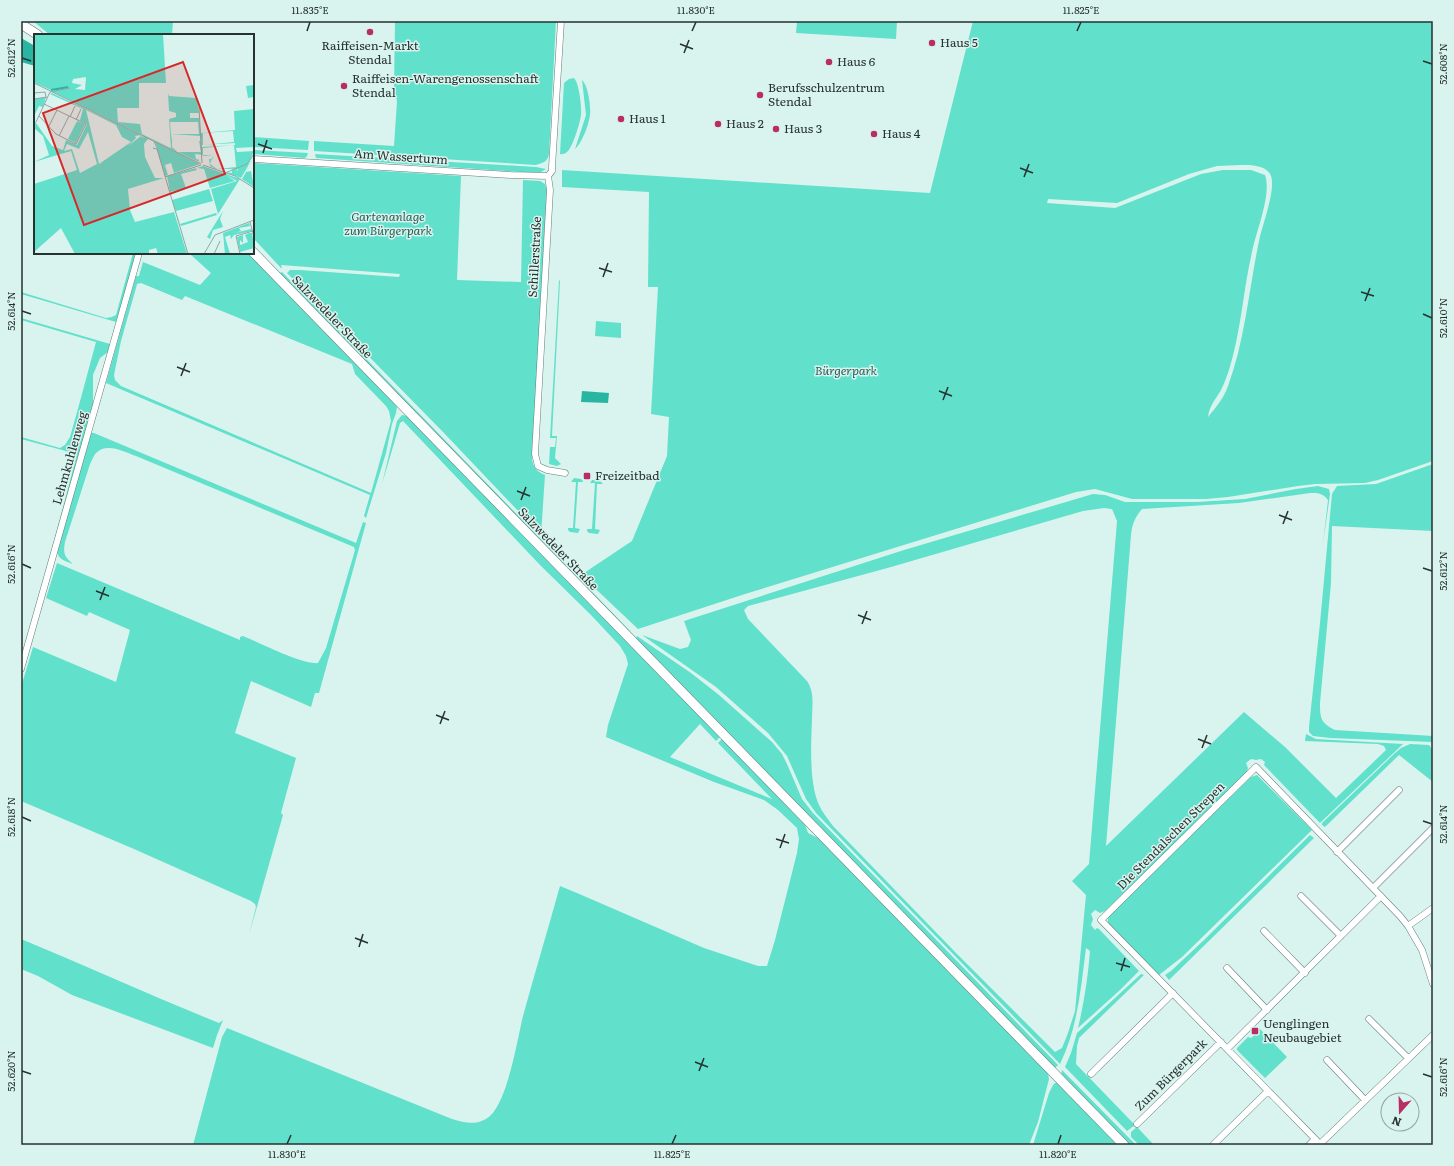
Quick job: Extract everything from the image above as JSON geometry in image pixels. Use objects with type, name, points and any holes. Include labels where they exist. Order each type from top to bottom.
[{"type":"main road","points":[[21,24],[36,34]]},
{"type":"main road","name":"Salzwedeler Straße","points":[[254,253],[1124,1145]]},
{"type":"street","name":"Schillerstraße","points":[[561,21],[552,171],[548,176],[550,190],[535,454],[538,466],[541,469],[566,473]]},
{"type":"street","name":"Am Wasserturm","points":[[254,159],[548,176]]},
{"type":"street","name":"Lehmkuhlenweg","points":[[21,669],[139,254]]},
{"type":"street","name":"Die Stendalschen Strepen","points":[[1165,986],[1101,920],[1256,768],[1337,852]]},
{"type":"street","points":[[1399,790],[1337,852],[1381,896],[1408,926],[1430,965],[1433,984]]},
{"type":"street","points":[[1373,888],[1433,828]]},
{"type":"street","points":[[1301,896],[1341,936]]},
{"type":"street","points":[[1227,1049],[1381,896]]},
{"type":"street","points":[[1408,926],[1433,908]]},
{"type":"street","points":[[1264,931],[1305,973]]},
{"type":"street","points":[[1227,968],[1267,1010]]},
{"type":"street","name":"Zum Bürgerpark","points":[[1165,986],[1321,1145]]},
{"type":"street","points":[[1091,1074],[1173,993]]},
{"type":"street","points":[[1369,1019],[1408,1058]]},
{"type":"street","points":[[1321,1145],[1433,1034]]},
{"type":"street","name":"Zum Bürgerpark","points":[[1137,1124],[1220,1042]]},
{"type":"street","points":[[1326,1060],[1365,1100]]},
{"type":"street","points":[[1213,1145],[1268,1091]]},
{"type":"street","points":[[1309,1145],[1315,1139]]},
{"type":"green space","points":[[33,21],[173,21],[172,34],[49,34]]},
{"type":"green space","points":[[395,21],[556,21],[549,154],[546,160],[536,165],[314,151],[314,141],[394,146],[397,101],[394,91]]},
{"type":"green space","points":[[797,21],[897,21],[896,39],[796,33]]},
{"type":"green space","name":"Bürgerpark","points":[[973,21],[1433,21],[1433,461],[1365,483],[1315,484],[1206,499],[1132,499],[1095,489],[1076,492],[745,594],[638,629],[581,575],[632,541],[667,456],[669,417],[651,414],[658,287],[648,287],[649,192],[562,187],[562,170],[930,193]],"holes":[[[1217,166],[1258,166],[1269,172],[1271,176],[1272,190],[1259,241],[1243,333],[1234,369],[1220,402],[1208,417],[1211,406],[1224,383],[1233,356],[1249,267],[1265,202],[1267,183],[1265,175],[1251,170],[1223,170],[1201,174],[1115,208],[1047,203],[1048,199],[1117,203],[1189,174]]]},
{"type":"green space","points":[[574,78],[580,95],[580,118],[575,137],[570,148],[566,153],[560,154],[564,83],[569,79]]},
{"type":"green space","points":[[582,80],[586,86],[589,96],[590,115],[585,133],[575,149],[586,115]]},
{"type":"green space","points":[[254,137],[309,141],[308,150],[254,147]]},
{"type":"green space","points":[[254,150],[308,153],[305,158],[254,154]]},
{"type":"green space","points":[[315,154],[536,167],[546,169],[536,173],[316,158]]},
{"type":"green space","name":"Gartenanlage zum Bürgerpark","points":[[254,163],[461,176],[457,280],[521,282],[523,180],[540,181],[545,184],[547,191],[532,459],[536,469],[545,475],[541,535],[444,433],[287,273],[290,270],[300,270],[399,277],[400,274],[281,265],[281,268],[254,239]]},
{"type":"green space","points":[[133,254],[137,254],[116,322],[21,294],[21,292],[106,318],[116,315]]},
{"type":"green space","points":[[250,254],[397,407],[386,453],[366,518],[364,516],[370,495],[106,383],[136,276],[139,276],[143,262],[200,285],[211,273],[191,255]],"holes":[[[141,283],[182,300],[185,296],[352,364],[355,374],[386,406],[389,411],[391,421],[371,493],[121,386],[115,380],[114,375],[121,341],[137,284]]]},
{"type":"green space","points":[[282,272],[630,631],[626,631],[280,273]]},
{"type":"green space","points":[[559,280],[552,436],[557,436],[555,458],[561,464],[557,466],[549,464],[550,447],[555,447],[556,438],[550,438]]},
{"type":"green space","points":[[21,318],[110,344],[108,352],[100,358],[93,375],[93,405],[48,564],[77,454],[21,439],[21,437],[60,448],[65,445],[70,437],[96,342],[21,320]]},
{"type":"green space","points":[[596,321],[621,323],[621,338],[595,336]]},
{"type":"green space","points":[[402,415],[407,416],[720,737],[716,741],[700,724],[670,757],[772,799],[718,743],[722,739],[805,825],[808,833],[823,842],[1046,1071],[1049,1079],[1038,1122],[1029,1145],[193,1145],[222,1037],[227,1028],[452,1119],[472,1123],[481,1121],[490,1116],[502,1097],[507,1083],[523,1016],[560,886],[704,948],[758,966],[767,966],[775,940],[797,853],[799,839],[797,828],[778,810],[764,800],[714,782],[606,737],[608,725],[628,664],[626,656],[620,646],[541,566],[403,421],[400,423],[382,484],[397,421]]},
{"type":"green space","points":[[91,433],[356,543],[363,522],[366,523],[319,693],[315,693],[311,707],[251,681],[235,733],[296,758],[281,813],[283,815],[249,935],[256,907],[251,901],[21,801],[21,687],[33,647],[116,682],[130,630],[89,612],[87,616],[46,598],[57,563],[240,640],[240,637],[243,636],[302,661],[318,663],[326,648],[355,550],[354,547],[136,456],[121,450],[105,448],[96,453],[90,464],[65,542],[65,554],[73,564],[65,561],[59,556],[57,551]]},
{"type":"green space","points":[[1433,464],[1433,531],[1332,526],[1331,583],[1320,713],[1324,723],[1335,730],[1433,736],[1433,742],[1313,736],[1309,732],[1309,727],[1332,494],[1337,486],[1376,484]]},
{"type":"green space","points":[[574,478],[581,479],[583,481],[578,482],[575,528],[580,529],[578,533],[570,532],[568,530],[568,528],[573,528],[576,482],[571,482]]},
{"type":"green space","points":[[592,480],[599,480],[603,484],[597,484],[595,529],[600,530],[598,534],[589,533],[587,531],[587,529],[592,529],[595,483],[590,483]]},
{"type":"green space","points":[[1318,486],[1329,489],[1330,494],[1323,544],[1328,500],[1318,493],[1239,503],[1142,509],[1136,518],[1131,535],[1106,846],[1244,712],[1285,747],[1336,798],[1386,750],[1384,746],[1378,744],[1305,741],[1306,734],[1316,739],[1403,744],[1320,823],[1264,765],[1265,762],[1261,759],[1251,759],[1246,763],[1248,768],[1246,774],[1105,911],[1100,913],[1095,910],[1091,914],[1093,919],[1091,925],[1095,930],[1097,928],[1099,929],[1139,971],[1078,1028],[1084,1000],[1090,951],[1086,948],[1075,1021],[1060,1064],[816,813],[806,799],[787,756],[768,733],[716,687],[642,635],[680,649],[688,647],[691,640],[684,621],[904,550],[1093,494],[1105,495],[1125,502],[1197,502],[1245,499]],"holes":[[[1104,508],[1112,509],[1117,521],[1089,864],[1072,881],[1086,895],[1075,1011],[1062,1048],[1055,1052],[956,953],[825,816],[820,808],[816,796],[812,775],[812,700],[810,686],[748,619],[744,610],[748,606],[891,567],[1083,511]]]},
{"type":"green space","points":[[637,636],[691,673],[719,695],[772,742],[782,754],[802,799],[813,813],[1058,1065],[1055,1068],[1052,1067],[635,640]]},
{"type":"green space","points":[[1410,744],[1429,745],[1431,748],[1434,762],[1433,782],[1399,755],[1325,827],[1322,825],[1322,823],[1395,753],[1401,748]]},
{"type":"green space","points":[[1257,775],[1312,830],[1182,957],[1159,975],[1109,924],[1108,917],[1251,777]]},
{"type":"green space","points":[[1310,835],[1314,838],[1169,980],[1165,975],[1204,940]]},
{"type":"green space","points":[[21,939],[219,1023],[223,1020],[213,1048],[72,995],[38,976],[21,969]]},
{"type":"green space","points":[[1141,974],[1144,975],[1079,1038],[1077,1046],[1076,1064],[1135,1125],[1127,1131],[1065,1067],[1077,1033]]},
{"type":"green space","points":[[1258,1027],[1287,1057],[1265,1078],[1237,1050],[1237,1048],[1248,1037],[1251,1038],[1258,1032]]},
{"type":"green space","points":[[1062,1070],[1136,1145],[1128,1145],[1061,1076]]},
{"type":"green space","points":[[1055,1083],[1058,1083],[1118,1145],[1033,1145],[1049,1093]]},
{"type":"green space","points":[[1137,1127],[1154,1145],[1139,1145],[1131,1137],[1131,1132]]},
{"type":"shaded area","points":[[21,38],[34,45],[34,66],[21,62]]},
{"type":"shaded area","points":[[582,391],[609,393],[608,403],[581,402]]},
{"type":"place","name":"Raiffeisen-Markt Stendal","points":[[370,32]]},
{"type":"place","name":"Haus 5","points":[[932,43]]},
{"type":"place","name":"Haus 6","points":[[829,62]]},
{"type":"place","name":"Raiffeisen-Warengenossenschaft Stendal","points":[[344,86]]},
{"type":"place","name":"Berufsschulzentrum Stendal","points":[[760,95]]},
{"type":"place","name":"Haus 1","points":[[621,119]]},
{"type":"place","name":"Haus 2","points":[[718,124]]},
{"type":"place","name":"Haus 3","points":[[776,129]]},
{"type":"place","name":"Haus 4","points":[[874,134]]},
{"type":"place","name":"Freizeitbad","points":[[587,476]]},
{"type":"place","name":"Uenglingen Neubaugebiet","points":[[1255,1031]]}]
